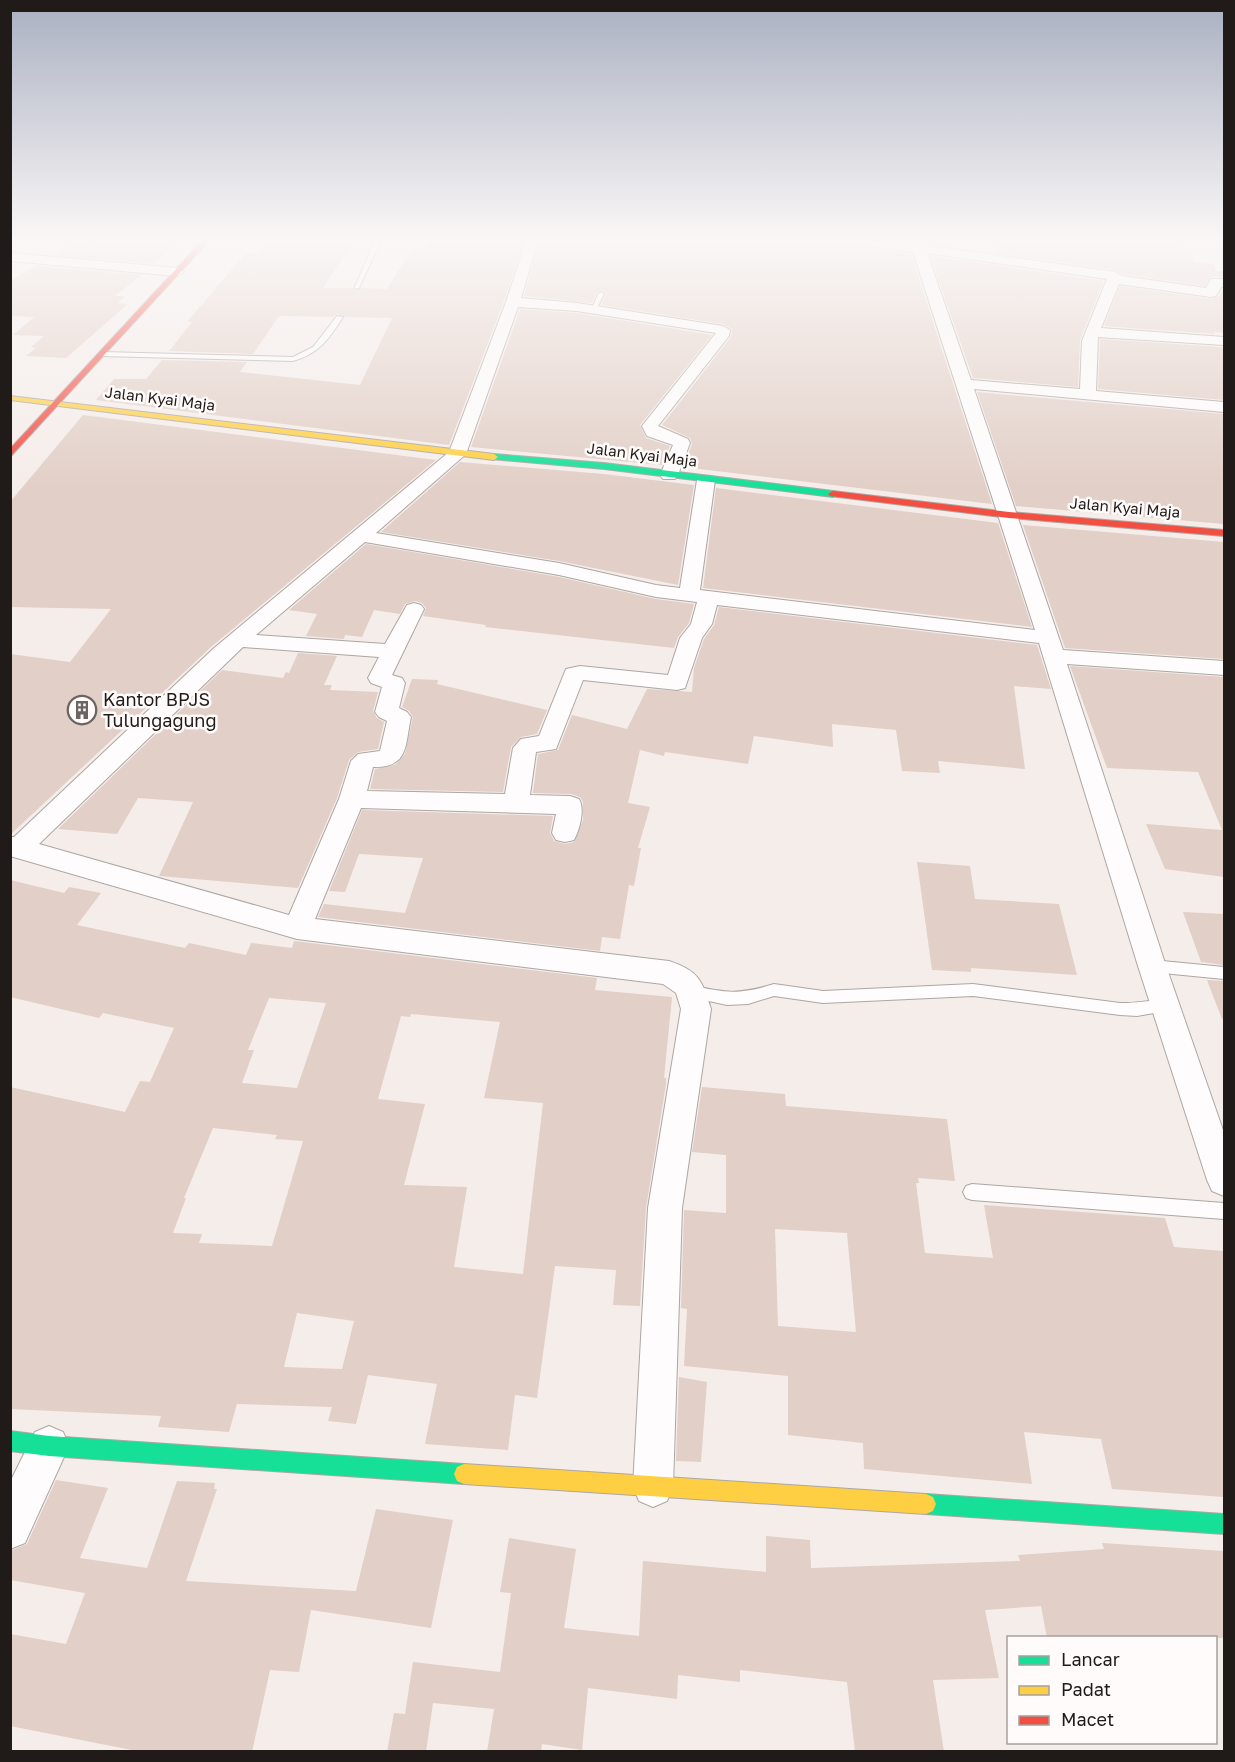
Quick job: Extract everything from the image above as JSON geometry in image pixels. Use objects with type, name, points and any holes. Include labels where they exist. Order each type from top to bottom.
[{"type":"main road","points":[[10,455],[130,323]]},
{"type":"main road","name":"Jalan Kyai Maja","points":[[10,398],[457,454],[604,466],[1009,515],[1224,533]]},
{"type":"main road","points":[[10,1441],[49,1446],[1224,1524]]},
{"type":"street","points":[[15,847],[237,640],[457,454],[505,323]]},
{"type":"street","points":[[669,475],[682,443],[653,432],[650,426],[724,333],[723,330],[679,323]]},
{"type":"street","points":[[945,323],[1009,515],[1152,966],[1224,1180]]},
{"type":"street","points":[[1088,396],[1089,341],[1096,323]]},
{"type":"street","points":[[1093,332],[1224,341]]},
{"type":"street","points":[[966,384],[1224,407]]},
{"type":"street","points":[[516,804],[525,748],[529,745],[548,743],[574,674],[677,683],[691,638],[701,624],[699,597],[706,480]]},
{"type":"street","points":[[362,536],[559,569],[656,591],[1051,647],[1224,668]]},
{"type":"street","points":[[297,928],[352,799],[363,761],[370,758],[386,759],[391,753],[399,717],[387,712],[394,683],[379,678],[414,609]]},
{"type":"street","points":[[237,640],[392,651]]},
{"type":"street","points":[[352,799],[570,805],[565,833]]},
{"type":"street","points":[[15,847],[297,928],[669,973],[688,986],[696,1009],[665,1208],[653,1487]]},
{"type":"street","points":[[10,1528],[49,1446]]},
{"type":"lane","points":[[102,354],[293,359],[310,354],[321,345],[335,323]]},
{"type":"lane","points":[[1152,966],[1224,973]]},
{"type":"lane","points":[[690,991],[727,999],[748,998],[774,990],[823,997],[973,990],[1120,1009],[1137,1010],[1166,1006]]},
{"type":"lane","points":[[972,1192],[1224,1211]]},
{"type":"building","points":[[27,323],[106,323],[66,358],[26,356],[36,348],[31,347],[44,336],[13,335]]},
{"type":"building","points":[[191,323],[274,323],[253,354],[169,351]]},
{"type":"building","points":[[390,323],[496,323],[449,445],[96,400],[114,379],[146,379],[162,360],[247,362],[240,372],[360,385]]},
{"type":"building","points":[[515,323],[640,323],[712,335],[640,425],[646,438],[670,446],[662,465],[471,447]]},
{"type":"building","points":[[718,323],[933,323],[992,504],[683,467],[692,444],[690,438],[662,425],[731,337],[732,329]]},
{"type":"building","points":[[954,323],[1087,323],[1080,340],[1078,387],[973,378]]},
{"type":"building","points":[[1105,323],[1224,323],[1224,333],[1214,332],[1215,334],[1104,326]]},
{"type":"building","points":[[1100,339],[1222,347],[1224,352],[1224,400],[1098,389]]},
{"type":"building","points":[[977,392],[1224,414],[1224,524],[1016,506]]},
{"type":"building","points":[[83,415],[436,460],[211,647],[10,835],[10,654],[70,662],[111,609],[10,607],[10,502]]},
{"type":"building","points":[[460,462],[604,474],[694,485],[678,585],[559,561],[381,532]]},
{"type":"building","points":[[716,488],[998,523],[1032,627],[703,588]]},
{"type":"building","points":[[1023,525],[1224,542],[1224,659],[1065,648]]},
{"type":"building","points":[[366,544],[559,577],[656,599],[694,604],[689,623],[678,637],[674,648],[485,627],[486,625],[423,616],[426,608],[422,603],[415,601],[405,604],[400,614],[374,610],[362,637],[345,635],[344,639],[306,636],[317,614],[289,610]]},
{"type":"building","points":[[719,607],[1037,645],[1051,689],[1014,686],[1025,769],[938,761],[940,773],[902,771],[896,730],[832,724],[833,747],[754,736],[748,764],[665,752],[664,756],[640,750],[628,803],[650,807],[638,848],[641,848],[634,886],[629,885],[620,939],[602,937],[600,951],[318,917],[324,904],[405,913],[423,858],[359,854],[345,892],[329,891],[362,810],[553,816],[550,833],[554,841],[565,844],[574,842],[583,820],[583,802],[580,797],[571,794],[533,793],[538,754],[558,750],[572,715],[627,729],[647,689],[692,692],[694,668],[704,639],[714,625]]},
{"type":"building","points":[[298,653],[337,656],[324,685],[332,685],[330,690],[378,692],[373,711],[377,718],[384,722],[378,749],[358,752],[349,760],[337,798],[298,888],[159,876],[193,802],[138,798],[117,834],[58,829],[222,670],[283,678],[286,672],[289,673]]},
{"type":"building","points":[[1070,666],[1224,677],[1224,877],[1165,869],[1146,824],[1222,830],[1198,772],[1107,768]]},
{"type":"building","points":[[412,679],[438,680],[437,684],[547,710],[537,734],[521,737],[511,747],[503,792],[370,789],[375,769],[395,765],[405,754],[413,717],[402,707]]},
{"type":"building","points":[[917,862],[970,866],[975,899],[1059,904],[1077,975],[971,968],[971,972],[932,970]]},
{"type":"building","points":[[10,880],[64,893],[69,887],[101,893],[77,925],[185,948],[189,943],[246,955],[251,943],[292,948],[294,941],[597,978],[595,990],[672,997],[664,1078],[666,1078],[666,1084],[646,1208],[640,1306],[613,1305],[616,1270],[555,1266],[537,1398],[515,1395],[508,1450],[425,1444],[437,1384],[368,1375],[356,1424],[328,1421],[332,1407],[237,1404],[229,1432],[158,1427],[161,1416],[10,1409],[10,1087],[125,1112],[140,1081],[150,1082],[174,1028],[103,1013],[99,1018],[10,997]],"holes":[[[269,998],[326,1003],[297,1088],[242,1083],[254,1050],[248,1050]],[[411,1014],[500,1022],[484,1098],[543,1103],[523,1274],[454,1267],[467,1187],[404,1185],[425,1104],[378,1099],[401,1016],[410,1017]],[[213,1128],[277,1135],[275,1139],[303,1141],[272,1246],[199,1243],[202,1234],[173,1233],[186,1198],[184,1198]],[[297,1313],[354,1321],[342,1369],[284,1367]]]},
{"type":"building","points":[[1183,912],[1224,914],[1224,965],[1201,962]]},
{"type":"building","points":[[1207,980],[1224,981],[1224,1018],[1222,1019]]},
{"type":"building","points":[[702,1087],[785,1094],[786,1106],[947,1119],[955,1181],[918,1178],[919,1183],[916,1183],[925,1253],[993,1258],[984,1205],[1165,1218],[1174,1247],[1224,1251],[1224,1497],[1112,1489],[1101,1439],[1024,1432],[1032,1484],[864,1469],[863,1443],[788,1435],[788,1376],[684,1366],[687,1309],[681,1308],[684,1210],[726,1213],[726,1155],[692,1152]],"holes":[[[775,1229],[847,1233],[856,1332],[778,1326]]]},
{"type":"building","points":[[679,1377],[707,1382],[701,1462],[676,1461]]},
{"type":"building","points":[[56,1480],[108,1488],[80,1558],[147,1568],[177,1481],[215,1483],[214,1489],[217,1489],[186,1581],[356,1591],[376,1509],[453,1520],[431,1628],[311,1610],[299,1672],[270,1670],[252,1752],[142,1752],[10,1726],[10,1634],[66,1644],[85,1593],[10,1580],[10,1551],[27,1544]]},
{"type":"building","points":[[766,1536],[810,1540],[811,1568],[1020,1561],[1018,1555],[1104,1549],[1102,1543],[1224,1551],[1224,1638],[1217,1638],[1217,1636],[1047,1636],[1041,1606],[985,1610],[999,1678],[933,1680],[944,1752],[855,1752],[847,1682],[740,1670],[740,1682],[678,1675],[677,1699],[588,1688],[582,1750],[542,1744],[541,1752],[487,1752],[494,1709],[433,1703],[426,1752],[387,1752],[394,1713],[405,1714],[413,1662],[500,1672],[511,1593],[500,1592],[509,1538],[576,1549],[564,1628],[639,1636],[643,1561],[766,1572]]},
{"type":"traffic: fast","points":[[494,457],[604,466],[833,494]]},
{"type":"traffic: fast","points":[[10,1441],[49,1446],[464,1474]]},
{"type":"traffic: fast","points":[[926,1504],[1224,1524]]},
{"type":"traffic: slow","points":[[10,398],[494,457]]},
{"type":"traffic: slow","points":[[464,1474],[926,1504]]},
{"type":"traffic: jam","points":[[10,455],[131,323]]},
{"type":"traffic: jam","points":[[833,494],[1009,515],[1224,533]]},
{"type":"place","name":"Kantor BPJS Tulungagung","points":[[82,710]]}]
